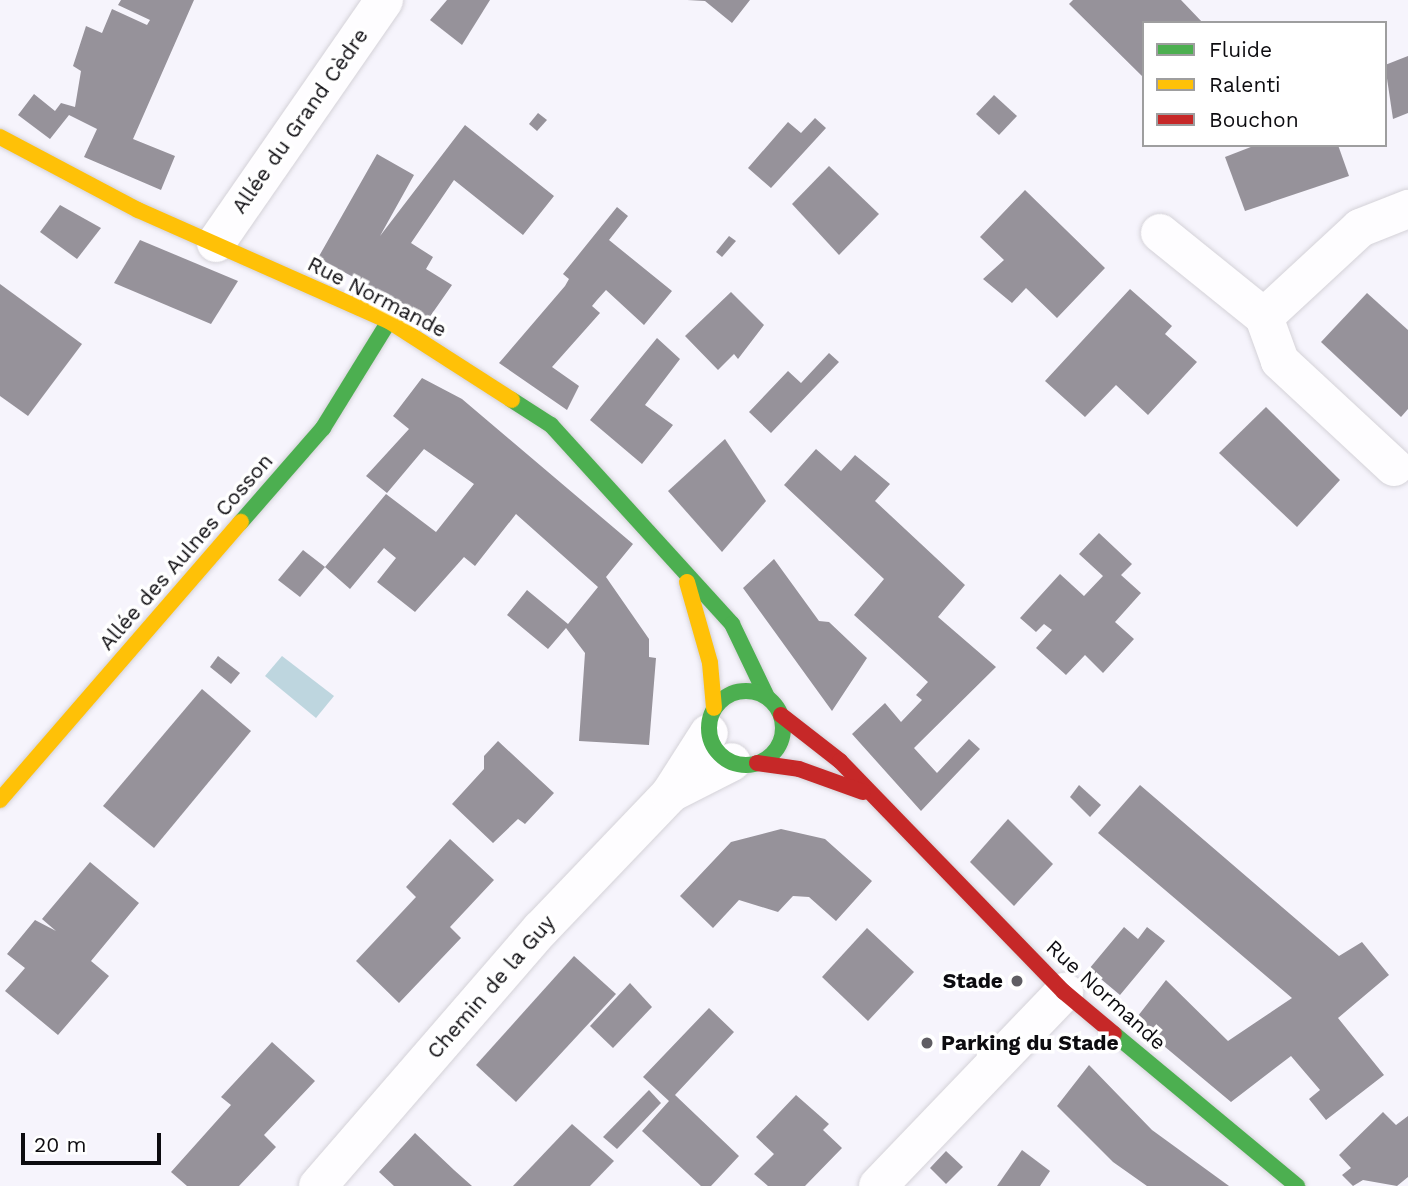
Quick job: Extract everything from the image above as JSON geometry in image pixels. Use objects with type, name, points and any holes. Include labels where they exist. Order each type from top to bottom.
[{"type":"street","name":"Allée du Grand Cèdre","points":[[216,243],[384,0]]},
{"type":"street","name":"Rue Normande","points":[[0,137],[52,169],[389,321],[551,425],[732,624],[767,697],[781,715],[840,761],[868,794],[1064,992],[1297,1186]]},
{"type":"street","points":[[1264,317],[1360,228],[1408,209]]},
{"type":"street","points":[[1160,233],[1264,317],[1280,361],[1394,467]]},
{"type":"street","name":"Allée des Aulnes Cosson","points":[[0,800],[323,428],[389,321]]},
{"type":"street","name":"Rue Normande","points":[[683,570],[710,663],[728,742],[868,794]]},
{"type":"street","points":[[767,697],[744,690],[728,742],[781,738],[781,715]]},
{"type":"street","name":"Chemin de la Guy","points":[[318,1186],[541,929],[670,794],[728,742]]},
{"type":"street","points":[[878,1186],[1064,992]]},
{"type":"water","points":[[282,656],[334,696],[316,718],[265,676]]},
{"type":"building","points":[[121,0],[194,0],[133,139],[175,156],[161,190],[84,157],[97,129],[69,115],[50,139],[18,115],[34,94],[55,111],[61,103],[75,107],[81,71],[73,66],[86,26],[102,33],[112,9],[147,25],[150,20],[118,5]]},
{"type":"building","points":[[447,0],[490,0],[462,45],[430,20]]},
{"type":"building","points":[[687,0],[750,0],[732,23],[705,1]]},
{"type":"building","points":[[1073,0],[1181,0],[1201,21],[1142,21],[1142,76],[1069,4]]},
{"type":"building","points":[[1408,56],[1408,113],[1393,119],[1387,78],[1387,64]]},
{"type":"building","points":[[994,95],[1017,116],[999,135],[976,114]]},
{"type":"building","points":[[538,113],[547,120],[537,131],[529,124]]},
{"type":"building","points":[[815,118],[826,128],[771,188],[748,168],[788,122],[801,133]]},
{"type":"building","points":[[465,125],[554,196],[523,235],[454,180],[411,243],[433,257],[426,269],[452,285],[429,318],[318,258],[377,154],[414,175],[380,236]]},
{"type":"building","points":[[1251,147],[1339,147],[1349,176],[1245,211],[1225,157]]},
{"type":"building","points":[[829,166],[879,214],[839,255],[792,204]]},
{"type":"building","points":[[1025,190],[1105,268],[1057,318],[1026,288],[1012,303],[983,279],[1004,260],[980,237]]},
{"type":"building","points":[[60,205],[101,228],[77,259],[40,232]]},
{"type":"building","points":[[617,207],[628,216],[609,240],[672,291],[644,325],[606,290],[597,300],[592,306],[600,313],[552,367],[579,386],[567,410],[499,363],[565,286],[569,279],[563,274]]},
{"type":"building","points":[[729,236],[736,241],[722,257],[716,252]]},
{"type":"building","points":[[140,240],[238,281],[211,324],[114,283]]},
{"type":"building","points":[[0,284],[82,344],[28,416],[0,396]]},
{"type":"building","points":[[1130,289],[1172,326],[1165,334],[1197,362],[1148,415],[1116,385],[1085,417],[1045,381]]},
{"type":"building","points":[[731,292],[764,325],[738,359],[734,354],[718,370],[685,336]]},
{"type":"building","points":[[1367,293],[1408,330],[1408,409],[1401,417],[1321,342]]},
{"type":"building","points":[[657,338],[680,359],[645,405],[673,425],[642,464],[590,420]]},
{"type":"building","points":[[829,353],[839,362],[771,433],[749,412],[788,371],[801,383]]},
{"type":"building","points":[[422,378],[462,399],[633,544],[606,577],[649,639],[649,657],[656,658],[649,745],[579,741],[585,653],[566,628],[548,649],[507,615],[527,590],[568,624],[598,587],[516,514],[475,566],[464,557],[415,612],[377,582],[396,558],[384,548],[350,589],[325,567],[386,494],[436,532],[474,484],[424,449],[387,493],[366,476],[409,429],[393,416]]},
{"type":"building","points":[[1266,407],[1340,480],[1297,527],[1219,453]]},
{"type":"building","points":[[725,439],[766,501],[722,552],[668,491]]},
{"type":"building","points":[[816,449],[841,471],[855,455],[890,484],[875,501],[965,585],[938,617],[996,667],[914,748],[937,773],[969,739],[980,749],[921,811],[852,734],[885,703],[901,722],[922,700],[916,695],[928,682],[854,615],[884,579],[784,485]]},
{"type":"building","points":[[1099,533],[1132,564],[1121,575],[1141,593],[1115,622],[1134,639],[1103,673],[1085,655],[1066,675],[1036,648],[1052,630],[1044,624],[1036,632],[1020,618],[1060,574],[1084,596],[1103,576],[1079,554]]},
{"type":"building","points":[[303,550],[325,567],[300,597],[278,580]]},
{"type":"building","points":[[774,559],[819,621],[829,622],[867,658],[832,711],[743,588]]},
{"type":"building","points":[[218,656],[240,673],[231,684],[210,667]]},
{"type":"building","points":[[202,689],[251,731],[154,848],[103,806]]},
{"type":"building","points":[[498,741],[554,793],[525,824],[518,819],[493,843],[452,804],[484,769],[484,756]]},
{"type":"building","points":[[1079,785],[1101,805],[1090,817],[1070,797]]},
{"type":"building","points":[[1140,785],[1339,956],[1362,942],[1389,975],[1338,1018],[1384,1075],[1326,1120],[1309,1099],[1320,1090],[1291,1056],[1231,1102],[1134,1021],[1166,980],[1228,1041],[1292,998],[1098,833]]},
{"type":"building","points":[[1008,819],[1053,864],[1014,906],[970,862]]},
{"type":"building","points":[[781,829],[825,839],[872,881],[836,921],[809,897],[793,896],[778,912],[739,900],[713,928],[680,896],[731,842]]},
{"type":"building","points":[[450,839],[494,880],[450,927],[461,938],[399,1003],[356,961],[416,897],[406,887]]},
{"type":"building","points":[[90,862],[139,903],[91,961],[109,976],[58,1035],[5,991],[25,968],[7,954],[35,920],[56,931],[42,919]]},
{"type":"building","points":[[1124,927],[1138,939],[1147,927],[1165,941],[1120,995],[1089,969]]},
{"type":"building","points":[[867,928],[914,972],[868,1021],[822,977]]},
{"type":"building","points":[[574,956],[616,994],[516,1102],[476,1065]]},
{"type":"building","points":[[630,983],[652,1007],[613,1048],[590,1026]]},
{"type":"building","points":[[709,1008],[734,1032],[675,1095],[739,1156],[711,1186],[701,1186],[642,1131],[669,1101],[643,1077]]},
{"type":"building","points":[[272,1042],[315,1081],[264,1135],[276,1147],[239,1186],[187,1186],[171,1172],[231,1105],[221,1097]]},
{"type":"building","points":[[1089,1065],[1152,1130],[1229,1186],[1147,1186],[1113,1162],[1057,1106]]},
{"type":"building","points":[[649,1090],[661,1103],[617,1149],[603,1137]]},
{"type":"building","points":[[796,1095],[829,1124],[823,1130],[842,1148],[805,1186],[768,1186],[754,1174],[774,1154],[756,1137]]},
{"type":"building","points":[[1383,1112],[1396,1125],[1408,1116],[1408,1177],[1397,1186],[1363,1180],[1353,1186],[1342,1175],[1351,1168],[1339,1155]]},
{"type":"building","points":[[572,1124],[614,1161],[590,1186],[513,1186]]},
{"type":"building","points":[[415,1133],[472,1186],[394,1186],[379,1172]]},
{"type":"building","points":[[1022,1150],[1050,1171],[1040,1186],[997,1186]]},
{"type":"building","points":[[946,1151],[963,1167],[946,1184],[930,1168]]},
{"type":"traffic: fast","points":[[241,522],[323,428],[389,321]]},
{"type":"traffic: fast","points":[[512,400],[551,425],[732,624],[767,697]]},
{"type":"traffic: fast","points":[[746,691],[767,697],[777,707],[783,728],[777,749],[767,759],[746,765],[725,759],[715,749],[709,728],[715,707],[725,697],[746,691]]},
{"type":"traffic: fast","points":[[1114,1034],[1297,1186]]},
{"type":"traffic: slow","points":[[0,137],[138,210],[389,321],[512,400]]},
{"type":"traffic: slow","points":[[0,800],[241,522]]},
{"type":"traffic: slow","points":[[687,582],[710,663],[714,708]]},
{"type":"traffic: jam","points":[[781,715],[840,761],[1064,992],[1114,1034]]},
{"type":"traffic: jam","points":[[757,763],[799,769],[863,792]]},
{"type":"place","name":"Stade","points":[[1017,981]]},
{"type":"place","name":"Parking du Stade","points":[[927,1043]]}]
